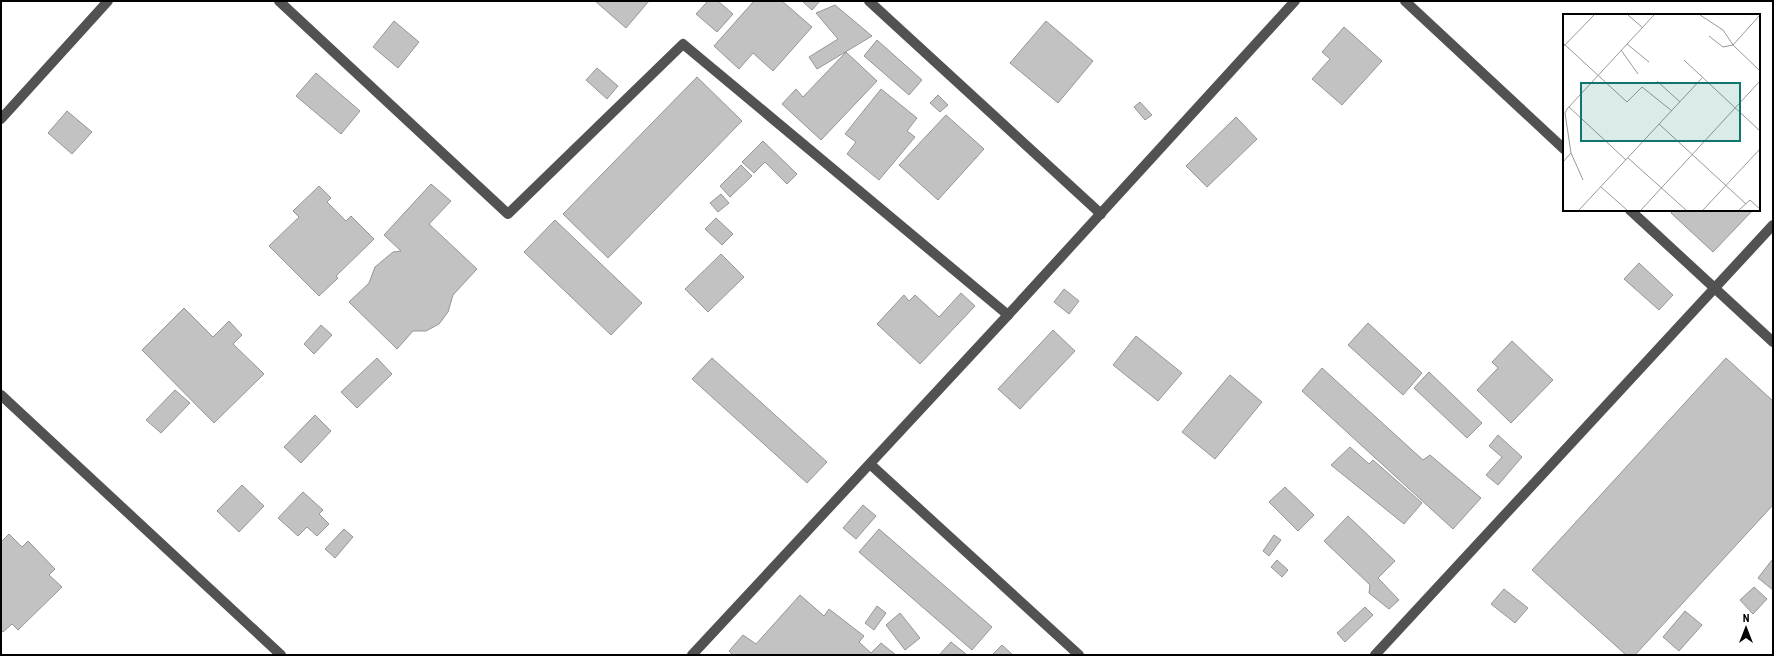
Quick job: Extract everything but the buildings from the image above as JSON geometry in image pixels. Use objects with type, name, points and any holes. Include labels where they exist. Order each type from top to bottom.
[{"type":"street","points":[[1,120],[108,1]]},
{"type":"street","points":[[279,1],[508,214],[683,44],[1008,315]]},
{"type":"street","points":[[869,1],[1101,214]]},
{"type":"street","points":[[692,655],[1008,315],[1296,1]]},
{"type":"street","points":[[1405,1],[1563,147]]},
{"type":"street","points":[[1631,211],[1773,342]]},
{"type":"street","points":[[1375,655],[1773,225]]},
{"type":"street","points":[[1,395],[281,655]]},
{"type":"street","points":[[870,464],[1079,655]]}]
